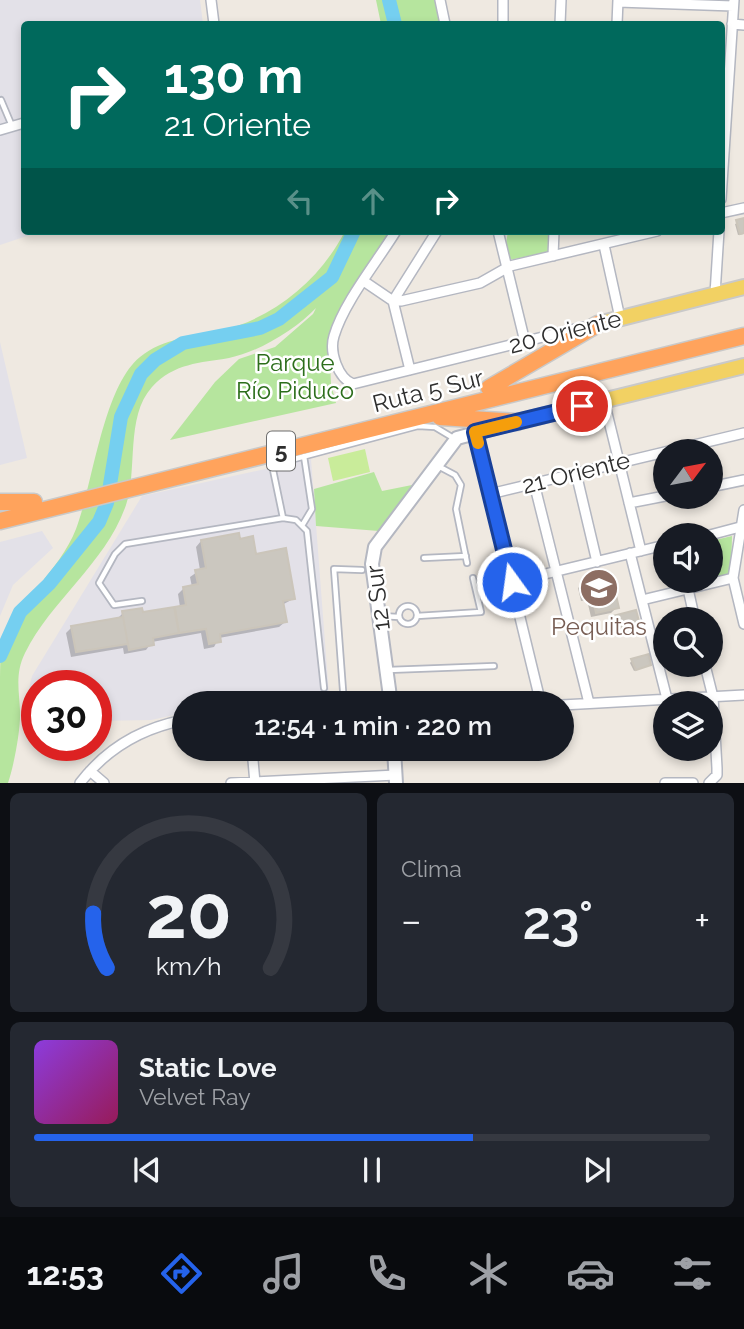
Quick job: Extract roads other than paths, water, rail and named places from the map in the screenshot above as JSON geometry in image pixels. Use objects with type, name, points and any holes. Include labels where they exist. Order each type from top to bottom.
[{"type":"highway","points":[[489,388],[598,324]]},
{"type":"highway","name":"Ruta 5 Sur","points":[[0,521],[74,497],[489,388],[744,325]]},
{"type":"highway","name":"Ruta 5 Sur","points":[[147,479],[271,459],[416,417],[744,336]]},
{"type":"highway","points":[[416,417],[517,422]]},
{"type":"highway","name":"Ruta 5 Sur","points":[[0,510],[74,497]]},
{"type":"highway","points":[[0,502],[34,502]]},
{"type":"main road","name":"20 Oriente","points":[[598,324],[744,287]]},
{"type":"main road","points":[[517,422],[744,366]]},
{"type":"street","points":[[211,0],[214,21]]},
{"type":"street","points":[[440,0],[444,21]]},
{"type":"street","points":[[502,21],[503,0]]},
{"type":"street","points":[[560,21],[561,0]]},
{"type":"street","points":[[617,21],[618,1],[734,3],[725,79]]},
{"type":"street","points":[[732,24],[744,25]]},
{"type":"street","points":[[0,130],[21,124]]},
{"type":"street","points":[[725,213],[744,208]]},
{"type":"street","points":[[394,235],[365,282],[393,301],[410,370]]},
{"type":"street","points":[[393,301],[434,235]]},
{"type":"street","points":[[499,235],[525,342]]},
{"type":"street","points":[[553,256],[554,235]]},
{"type":"street","points":[[393,301],[480,283],[506,267],[642,235]]},
{"type":"street","points":[[715,295],[719,235]]},
{"type":"street","points":[[604,245],[620,318]]},
{"type":"street","name":"20 Oriente","points":[[365,282],[333,338],[338,368],[345,380],[353,384],[598,324]]},
{"type":"street","points":[[604,401],[641,551]]},
{"type":"street","points":[[436,465],[456,439],[517,422]]},
{"type":"street","points":[[475,432],[538,691]]},
{"type":"street","name":"21 Oriente","points":[[490,494],[744,433]]},
{"type":"street","name":"12 Sur","points":[[389,691],[372,555],[377,544],[436,465]]},
{"type":"street","points":[[576,473],[597,562]]},
{"type":"street","points":[[723,484],[744,480]]},
{"type":"street","points":[[534,483],[589,704]]},
{"type":"street","points":[[629,503],[653,498]]},
{"type":"street","points":[[744,510],[733,578],[744,624]]},
{"type":"street","points":[[723,532],[740,527]]},
{"type":"street","points":[[512,582],[653,548]]},
{"type":"street","points":[[630,554],[665,691]]},
{"type":"street","points":[[723,580],[733,578]]},
{"type":"street","points":[[642,600],[671,593]]},
{"type":"street","points":[[723,696],[744,695]]},
{"type":"street","points":[[574,705],[653,700]]},
{"type":"street","points":[[80,783],[117,747],[146,731],[172,723]]},
{"type":"street","points":[[253,761],[255,782]]},
{"type":"street","points":[[231,783],[396,779],[395,761]]},
{"type":"street","points":[[709,783],[717,771],[716,761]]},
{"type":"street","points":[[90,771],[104,783]]},
{"type":"street","points":[[665,783],[693,783]]},
{"type":"lane","points":[[1,100],[12,127]]},
{"type":"lane","points":[[283,519],[271,459],[304,456],[418,426],[435,427],[456,439]]},
{"type":"lane","points":[[303,524],[312,509],[304,456]]},
{"type":"lane","points":[[436,465],[455,475],[461,485],[456,509],[467,563]]},
{"type":"lane","points":[[142,601],[114,605],[99,583],[115,554],[125,544],[283,519],[296,520],[303,524],[307,531],[324,688]]},
{"type":"lane","points":[[424,558],[466,555]]},
{"type":"lane","points":[[343,691],[334,569],[362,570]]},
{"type":"lane","points":[[380,616],[399,617],[408,624],[417,616],[481,612],[473,578]]},
{"type":"lane","points":[[399,617],[401,610],[407,606],[415,609],[417,616]]},
{"type":"lane","points":[[387,671],[495,666]]},
{"type":"waterway","points":[[389,0],[394,21]]},
{"type":"waterway","points":[[0,656],[20,612],[49,584],[99,522],[107,503],[121,417],[141,374],[155,360],[183,343],[260,328],[279,319],[332,277],[352,235]]},
{"type":"place","name":"Pequitas","points":[[599,588]]},
{"type":"park label","name":"Parque Río Piduco","points":[[295,377]]}]
